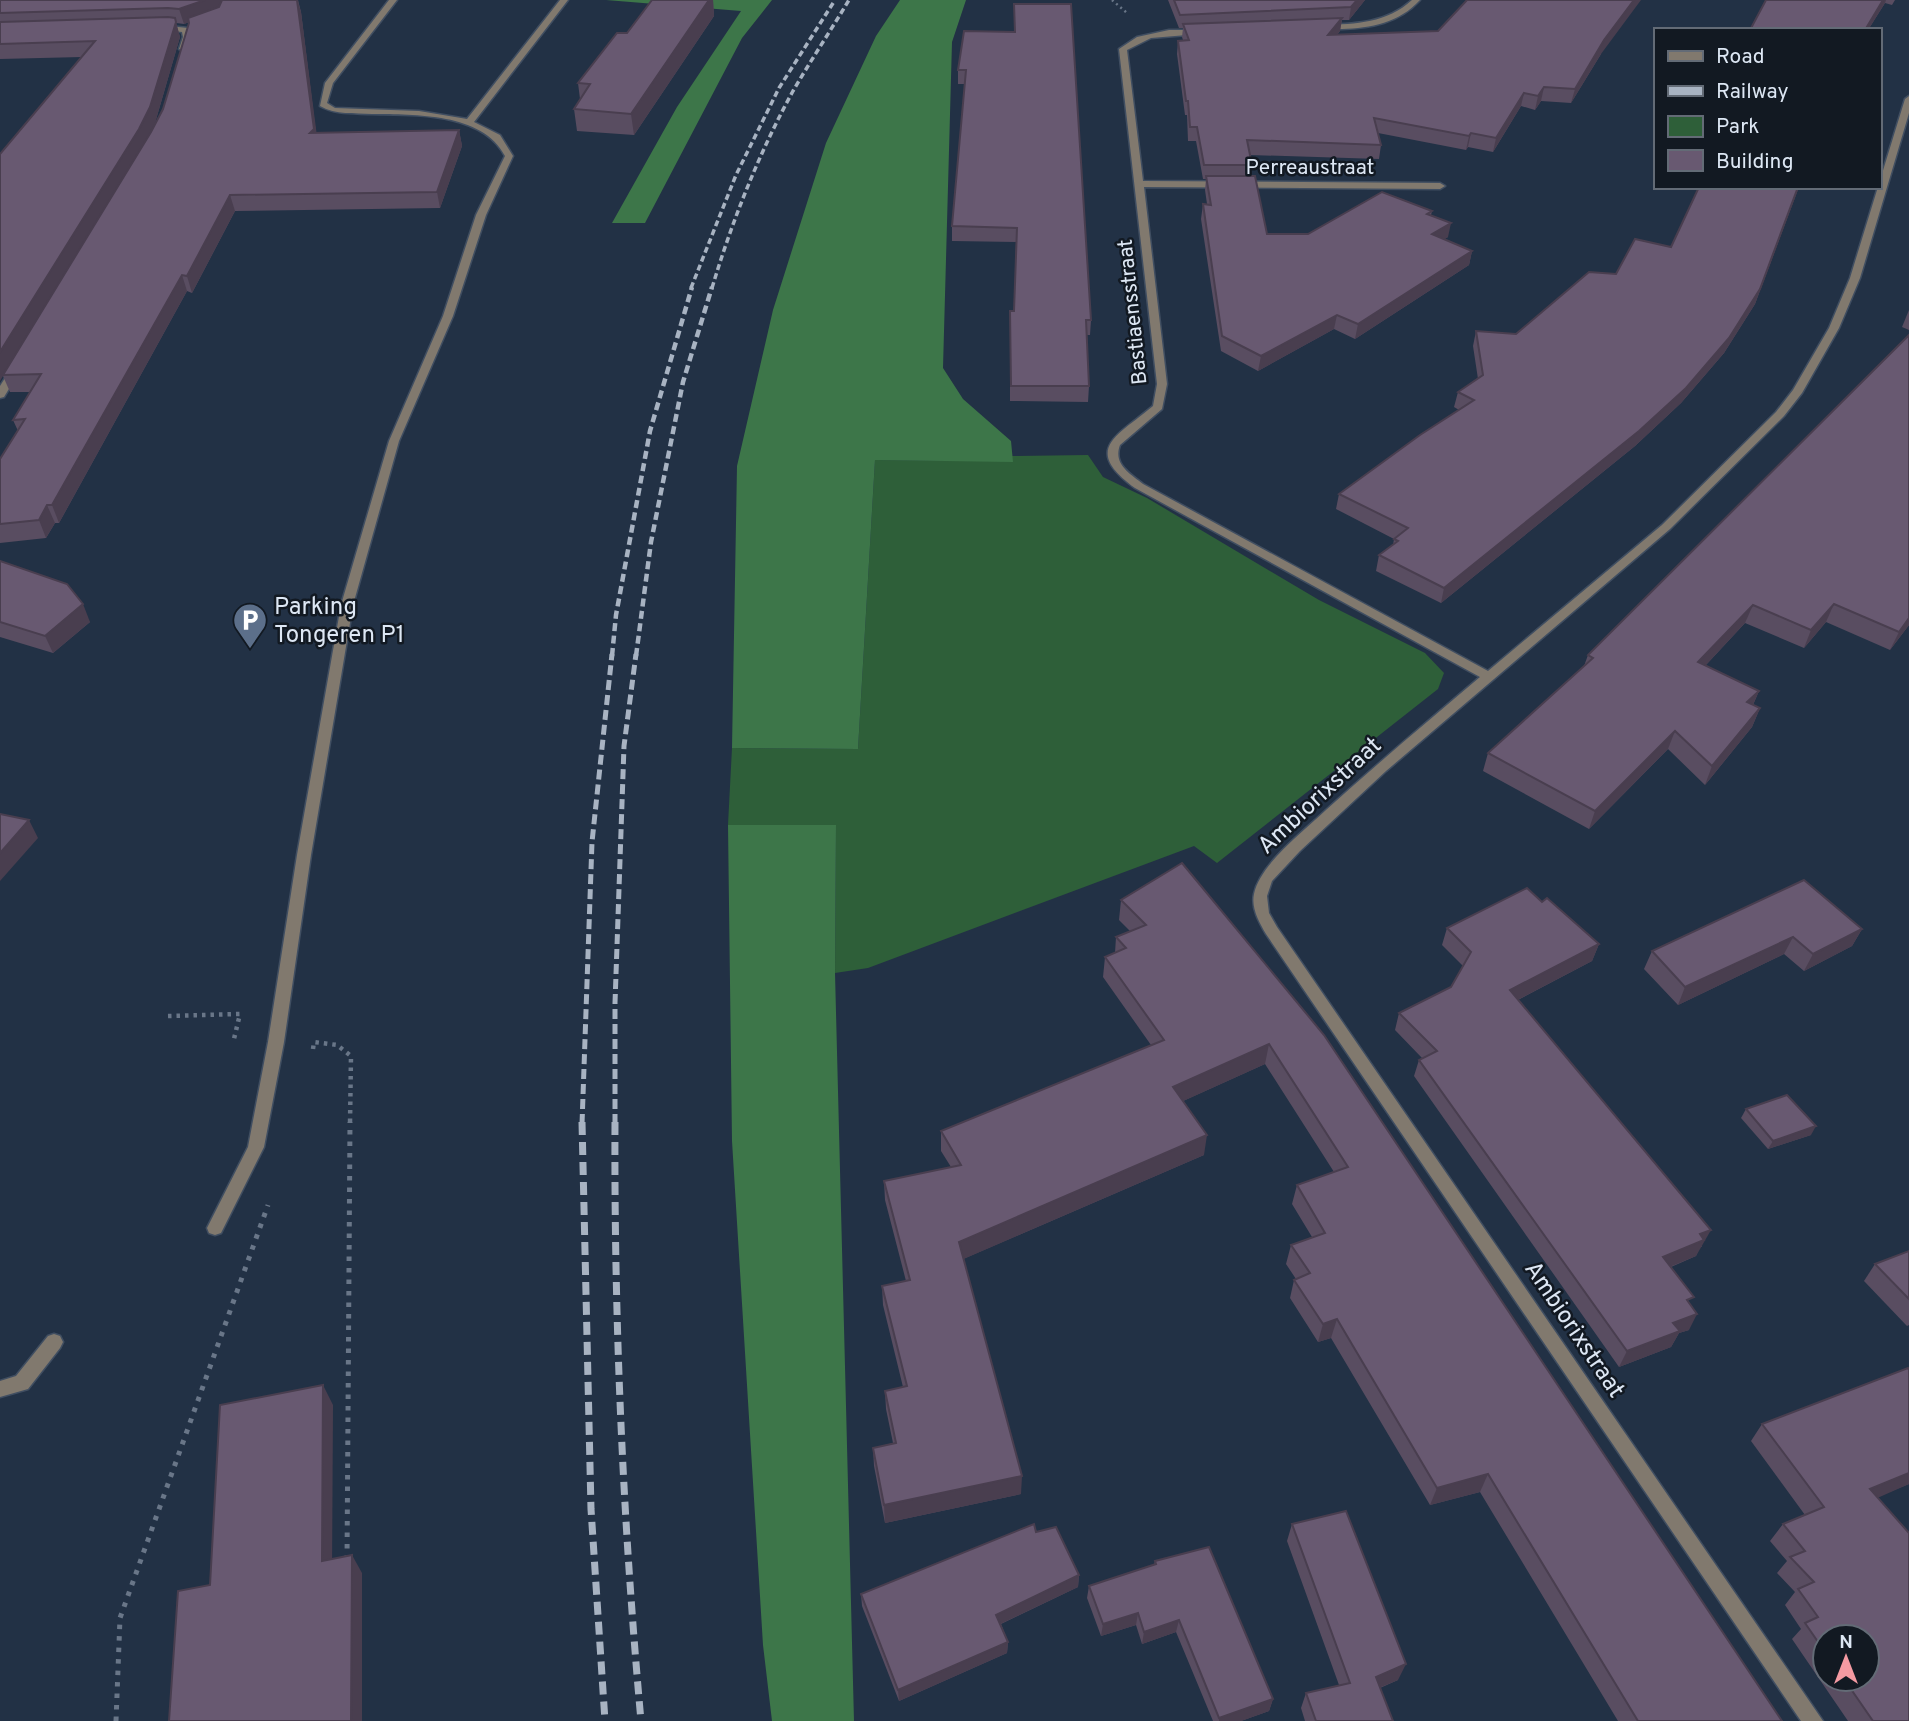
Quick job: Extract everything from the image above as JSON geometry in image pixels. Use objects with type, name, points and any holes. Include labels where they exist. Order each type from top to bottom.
[{"type":"street","points":[[215,1228],[256,1147],[276,1042],[304,855],[347,605],[394,441],[448,316],[481,215],[509,156],[498,138],[468,122],[422,114],[333,110],[323,104],[329,83],[393,0]]},
{"type":"street","points":[[468,122],[564,0]]},
{"type":"street","points":[[1316,28],[1382,23],[1397,17],[1416,0]]},
{"type":"street","points":[[146,28],[173,27],[185,30],[196,26]]},
{"type":"street","points":[[180,61],[187,37],[185,30]]},
{"type":"street","name":"Bastiaensstraat","points":[[1208,32],[1151,34],[1130,42],[1123,49],[1162,384],[1158,407],[1117,439],[1111,450],[1112,462],[1119,474],[1490,677]]},
{"type":"street","name":"Ambiorixstraat","points":[[1813,1721],[1271,930],[1262,913],[1260,896],[1266,879],[1295,848],[1381,768],[1666,527],[1780,414],[1798,391],[1834,328],[1855,278],[1909,99]]},
{"type":"street","name":"Perreaustraat","points":[[1137,184],[1440,186]]},
{"type":"street","points":[[0,395],[22,359]]},
{"type":"street","points":[[0,1390],[22,1382],[54,1342]]},
{"type":"path","points":[[168,1016],[240,1014],[233,1043]]},
{"type":"path","points":[[311,1055],[314,1042],[337,1045],[351,1056],[347,1569]]},
{"type":"path","points":[[117,1721],[120,1618],[269,1200]]},
{"type":"green space","points":[[606,0],[772,0],[742,38],[645,223],[612,223],[677,107],[741,11]]},
{"type":"green space","points":[[900,0],[966,0],[952,42],[943,368],[963,399],[1011,441],[1013,462],[875,460],[858,749],[732,748],[737,466],[773,310],[826,143],[876,36]]},
{"type":"green space","points":[[1088,455],[1103,477],[1147,498],[1319,600],[1425,653],[1444,673],[1438,689],[1217,863],[1194,846],[868,968],[835,973],[836,826],[728,825],[732,748],[858,749],[875,460],[1012,461],[1012,456]]},
{"type":"green space","points":[[728,825],[836,825],[835,973],[854,1721],[772,1721],[763,1645],[732,1141]]},
{"type":"building","points":[[0,0],[205,0],[179,9],[0,13]]},
{"type":"building","points":[[222,0],[297,0],[314,129],[310,133],[459,130],[437,192],[230,195],[187,276],[182,275],[52,505],[47,505],[39,520],[0,524],[0,459],[25,419],[13,420],[41,374],[3,375],[163,109],[189,23],[188,18],[219,7]]},
{"type":"building","points":[[652,0],[709,0],[631,114],[574,109],[590,84],[578,83],[617,33],[627,33]]},
{"type":"building","points":[[1174,0],[1357,0],[1351,7],[1180,15]]},
{"type":"building","points":[[1467,0],[1634,0],[1604,40],[1575,89],[1544,87],[1538,96],[1524,93],[1496,138],[1471,133],[1469,136],[1374,118],[1381,145],[1247,140],[1252,165],[1204,165],[1197,127],[1190,127],[1186,101],[1178,41],[1189,40],[1183,24],[1342,18],[1328,35],[1438,31]]},
{"type":"building","points":[[1766,0],[1883,0],[1866,28],[1751,28]]},
{"type":"building","points":[[1014,4],[1071,4],[1091,320],[1086,320],[1089,386],[1011,386],[1010,311],[1014,311],[1017,228],[952,226],[966,70],[958,70],[964,31],[1015,32]]},
{"type":"building","points":[[175,18],[176,22],[150,107],[139,129],[0,352],[0,154],[95,41],[0,44],[0,22]]},
{"type":"building","points":[[1206,176],[1255,176],[1267,234],[1308,234],[1382,192],[1432,211],[1427,214],[1451,223],[1432,234],[1472,251],[1358,324],[1337,315],[1261,356],[1222,336],[1203,204],[1211,205]]},
{"type":"building","points":[[1698,189],[1797,189],[1760,289],[1729,338],[1686,388],[1639,431],[1444,588],[1379,555],[1398,541],[1394,539],[1408,528],[1339,494],[1420,435],[1474,400],[1458,392],[1483,375],[1476,331],[1516,334],[1589,272],[1616,274],[1635,239],[1671,247]]},
{"type":"building","points":[[1909,335],[1909,618],[1899,632],[1834,604],[1811,630],[1753,605],[1698,662],[1759,691],[1747,702],[1760,708],[1712,766],[1675,731],[1595,811],[1488,753],[1593,658],[1588,655]]},
{"type":"building","points":[[0,561],[67,584],[83,604],[45,636],[0,622]]},
{"type":"building","points":[[0,814],[29,820],[0,853]]},
{"type":"building","points":[[1182,863],[1324,1035],[1782,1721],[1638,1721],[1488,1474],[1437,1488],[1337,1319],[1323,1324],[1294,1280],[1310,1273],[1291,1245],[1325,1233],[1297,1185],[1348,1167],[1269,1044],[1173,1087],[1207,1135],[959,1242],[1022,1476],[884,1505],[873,1448],[896,1443],[885,1391],[907,1386],[882,1286],[910,1280],[884,1181],[961,1165],[941,1131],[1164,1040],[1105,957],[1126,948],[1116,937],[1146,925],[1121,900]]},
{"type":"building","points":[[1804,880],[1862,929],[1813,954],[1793,937],[1685,987],[1652,951]]},
{"type":"building","points":[[1527,888],[1542,902],[1547,898],[1599,944],[1510,990],[1711,1230],[1700,1234],[1704,1240],[1663,1257],[1694,1297],[1687,1300],[1697,1314],[1673,1323],[1680,1331],[1627,1351],[1419,1060],[1437,1051],[1399,1013],[1451,987],[1471,952],[1447,928]]},
{"type":"building","points":[[1787,1095],[1816,1126],[1773,1141],[1746,1109]]},
{"type":"building","points":[[1909,1251],[1909,1299],[1875,1264]]},
{"type":"building","points":[[1908,1368],[1909,1370],[1909,1473],[1870,1489],[1909,1533],[1909,1721],[1873,1721],[1854,1693],[1881,1693],[1881,1623],[1811,1623],[1811,1632],[1805,1623],[1818,1617],[1798,1589],[1814,1582],[1790,1557],[1805,1551],[1783,1524],[1824,1507],[1762,1424]]},
{"type":"building","points":[[323,1385],[322,1561],[352,1555],[351,1721],[169,1721],[178,1591],[210,1585],[220,1405]]},
{"type":"building","points":[[1346,1511],[1406,1664],[1376,1677],[1393,1721],[1316,1721],[1306,1693],[1350,1683],[1292,1524]]},
{"type":"building","points":[[1034,1524],[1036,1532],[1056,1527],[1079,1575],[996,1615],[1008,1642],[898,1690],[861,1594]]},
{"type":"building","points":[[1209,1547],[1273,1699],[1219,1718],[1179,1620],[1144,1632],[1138,1613],[1103,1624],[1089,1586],[1156,1564],[1155,1561]]},
{"type":"railway","points":[[691,288],[736,175],[779,88],[835,0]]},
{"type":"railway","points":[[712,288],[737,213],[769,139],[793,91],[849,0]]},
{"type":"railway","points":[[612,656],[616,615],[650,431],[692,287]]},
{"type":"railway","points":[[636,656],[651,542],[683,382],[712,287]]},
{"type":"railway","points":[[582,1123],[592,842],[612,654]]},
{"type":"railway","points":[[615,1122],[615,1003],[624,746],[636,654]]},
{"type":"railway","points":[[615,1122],[621,1422],[641,1721]]},
{"type":"railway","points":[[582,1123],[591,1509],[605,1721]]},
{"type":"place","name":"Parking Tongeren P1","points":[[250,650]]}]
